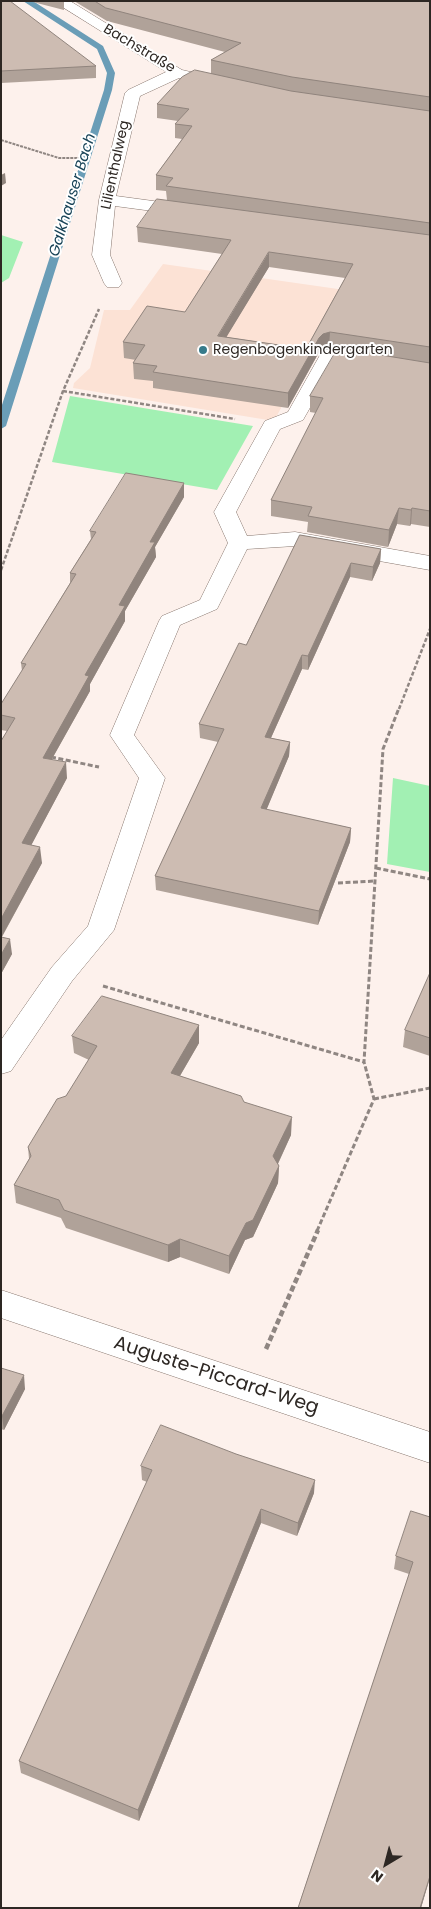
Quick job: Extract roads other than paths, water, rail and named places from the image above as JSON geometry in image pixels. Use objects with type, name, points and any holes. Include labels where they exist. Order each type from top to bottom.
[{"type":"street","name":"Bachstraße","points":[[60,1],[177,73],[234,86]]},
{"type":"street","points":[[75,11],[91,4]]},
{"type":"street","name":"Lilienthalweg","points":[[113,283],[101,255],[107,200],[132,93],[177,73]]},
{"type":"street","points":[[107,200],[203,212]]},
{"type":"street","points":[[239,543],[225,512],[272,425],[296,416],[330,355],[430,371]]},
{"type":"street","points":[[239,543],[295,539],[430,564]]},
{"type":"street","points":[[1,1063],[62,974],[100,930],[152,778],[122,736],[170,621],[209,604],[239,543]]},
{"type":"street","name":"Auguste-Piccard-Weg","points":[[1,1304],[430,1448]]},
{"type":"waterway","name":"Galkhauser Bach","points":[[1,426],[108,90],[111,73],[100,48],[27,1]]},
{"type":"place","name":"Regenbogenkindergarten","points":[[203,350]]}]
